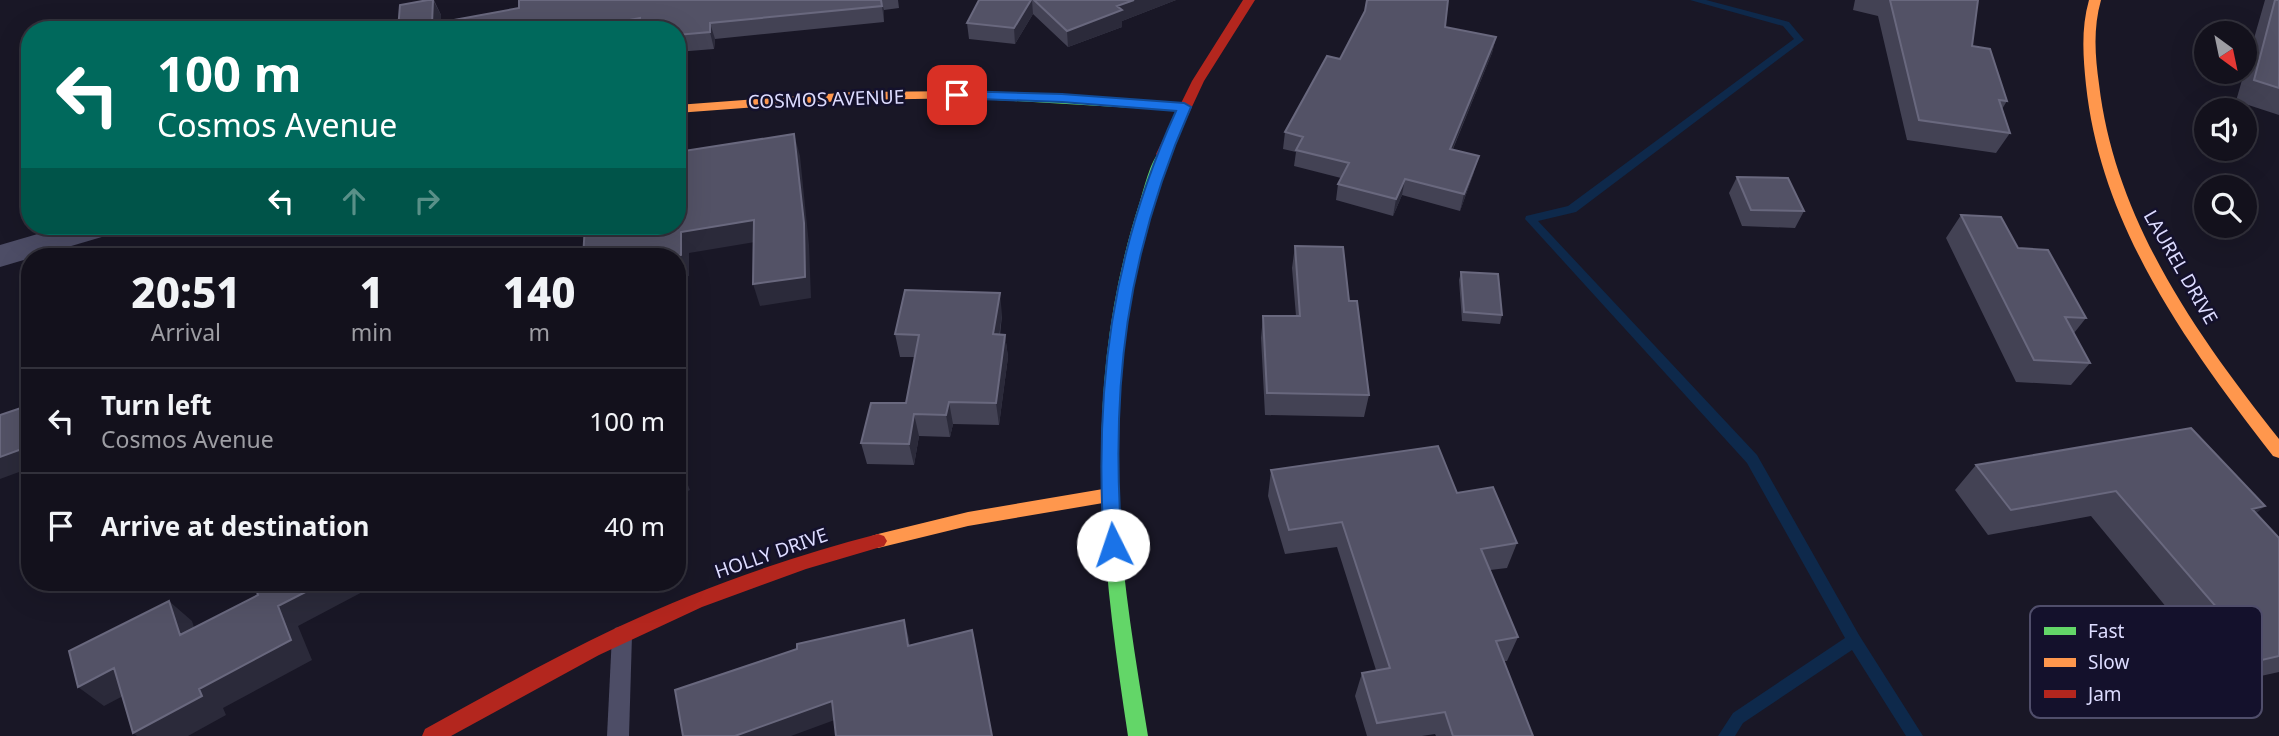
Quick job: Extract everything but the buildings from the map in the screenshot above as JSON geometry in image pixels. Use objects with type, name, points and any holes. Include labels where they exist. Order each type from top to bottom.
[{"type":"street","points":[[1138,736],[1116,596],[1110,495],[1113,367],[1124,288],[1141,217],[1163,155],[1184,107],[1249,0]]},
{"type":"street","name":"LAUREL DRIVE","points":[[2095,0],[2088,61],[2092,101],[2101,145],[2130,220],[2159,277],[2220,373],[2279,451]]},
{"type":"street","name":"COSMOS AVENUE","points":[[686,108],[853,96],[957,95],[1062,98],[1184,107]]},
{"type":"street","points":[[27,248],[70,235]]},
{"type":"street","points":[[0,256],[21,250]]},
{"type":"street","name":"HOLLY DRIVE","points":[[432,736],[458,719],[622,635],[722,592],[846,549],[968,519],[1110,495]]},
{"type":"lane","points":[[618,736],[622,635]]},
{"type":"waterway","points":[[1695,0],[1786,24],[1799,40],[1572,209],[1530,219],[1752,459],[1854,640]]},
{"type":"waterway","points":[[1726,736],[1738,718],[1854,640]]},
{"type":"waterway","points":[[1854,640],[1915,736]]},
{"type":"traffic: fast","points":[[968,95],[1184,107]]},
{"type":"traffic: fast","points":[[1138,736],[1121,626],[1110,514],[1109,402],[1123,291],[1131,256],[1163,154]]},
{"type":"traffic: slow","points":[[2095,0],[2089,39],[2096,117],[2110,169],[2129,220],[2183,319],[2279,451]]},
{"type":"traffic: slow","points":[[686,108],[854,96],[968,95]]},
{"type":"traffic: slow","points":[[878,541],[968,519],[1109,495]]},
{"type":"traffic: jam","points":[[1163,154],[1198,81],[1249,0]]},
{"type":"traffic: jam","points":[[432,736],[572,659],[660,617],[732,587],[806,561],[878,541]]},
{"type":"route","points":[[957,95],[1062,98],[1184,107],[1141,217],[1124,288],[1113,367],[1110,495],[1113,545]]}]
